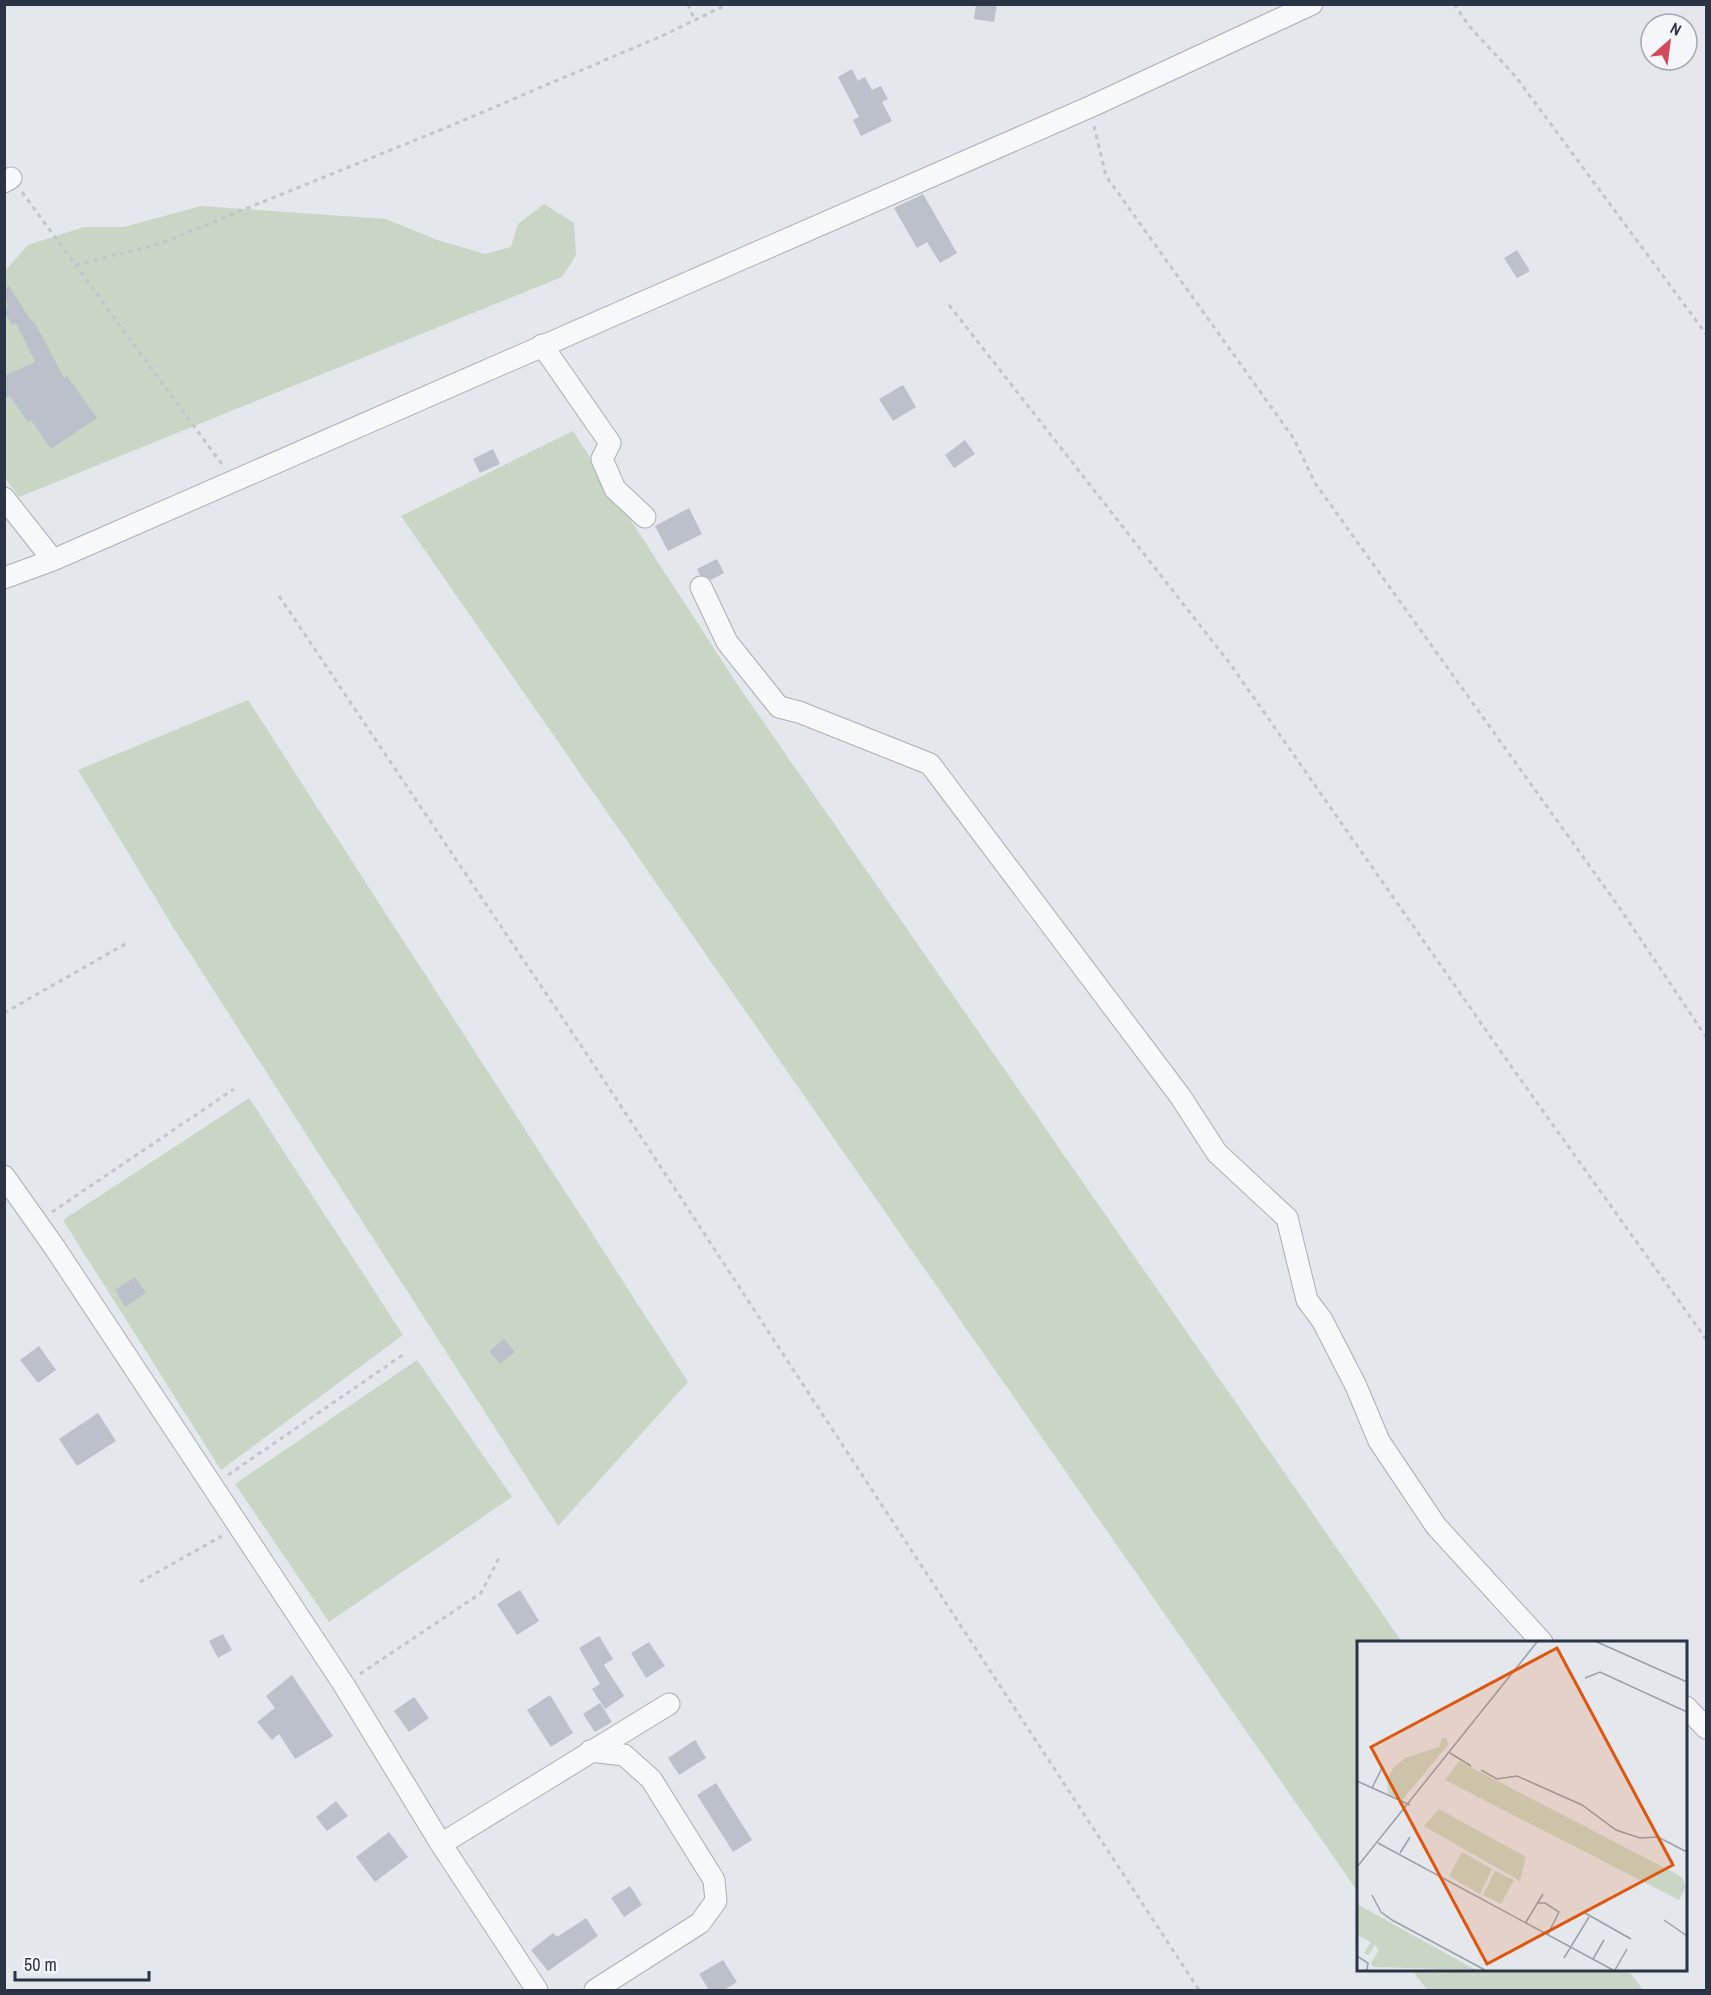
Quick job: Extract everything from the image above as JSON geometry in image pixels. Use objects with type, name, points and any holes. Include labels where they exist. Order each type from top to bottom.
[{"type":"street","points":[[4,578],[53,560],[1092,106],[1312,4]]},
{"type":"street","points":[[542,345],[610,443],[602,459],[615,489],[645,517]]},
{"type":"street","points":[[4,498],[53,560]]},
{"type":"street","points":[[701,587],[727,642],[778,707],[799,712],[930,764],[1180,1096],[1217,1153],[1287,1218],[1307,1300],[1322,1320],[1356,1386],[1379,1441],[1436,1526],[1541,1641]]},
{"type":"street","points":[[4,1176],[38,1222],[344,1685],[441,1844],[537,1990]]},
{"type":"street","points":[[441,1844],[669,1704]]},
{"type":"street","points":[[1687,1708],[1707,1728]]},
{"type":"street","points":[[590,1751],[624,1755],[651,1779],[714,1880],[716,1900],[700,1923],[595,1990]]},
{"type":"path","points":[[688,4],[694,19]]},
{"type":"path","points":[[76,265],[159,244],[472,117],[664,35],[728,4]]},
{"type":"path","points":[[1454,4],[1469,26],[1516,77],[1707,334]]},
{"type":"path","points":[[1092,106],[1095,140],[1106,176],[1294,440],[1315,483],[1619,907],[1707,1037]]},
{"type":"path","points":[[8,180],[76,265],[233,480]]},
{"type":"path","points":[[949,305],[1231,665],[1513,1070],[1707,1339]]},
{"type":"path","points":[[279,596],[594,1065],[1199,1990]]},
{"type":"path","points":[[4,1013],[127,942]]},
{"type":"path","points":[[38,1222],[234,1089]]},
{"type":"path","points":[[212,1486],[404,1354]]},
{"type":"path","points":[[140,1582],[238,1527]]},
{"type":"path","points":[[344,1685],[482,1593],[500,1556]]},
{"type":"green space","points":[[544,204],[574,223],[576,255],[562,277],[19,497],[5,478],[5,271],[28,245],[84,227],[124,227],[201,206],[386,219],[437,240],[485,254],[511,247],[518,224]]},
{"type":"green space","points":[[573,431],[737,684],[1401,1641],[1357,1641],[1357,1891],[401,516]]},
{"type":"green space","points":[[248,700],[688,1382],[558,1526],[173,927],[78,770]]},
{"type":"green space","points":[[249,1098],[403,1335],[221,1470],[63,1220]]},
{"type":"green space","points":[[417,1360],[512,1497],[329,1622],[235,1484]]},
{"type":"green space","points":[[1413,1971],[1629,1971],[1643,1990],[1427,1990]]},
{"type":"building","points":[[976,4],[997,4],[994,22],[974,19]]},
{"type":"building","points":[[852,69],[858,81],[865,77],[872,90],[881,86],[888,99],[882,102],[892,121],[861,136],[853,120],[859,117],[838,77]]},
{"type":"building","points":[[923,194],[957,253],[940,263],[927,242],[917,248],[894,208]]},
{"type":"building","points":[[1517,250],[1530,271],[1517,278],[1504,258]]},
{"type":"building","points":[[9,286],[32,322],[34,321],[64,378],[67,376],[97,418],[51,449],[31,420],[28,422],[10,396],[4,399],[4,376],[35,362],[16,323],[12,325],[4,312],[8,307],[4,289]]},
{"type":"building","points":[[903,385],[916,407],[893,421],[879,399]]},
{"type":"building","points":[[965,440],[975,454],[954,468],[945,455]]},
{"type":"building","points":[[493,449],[500,464],[480,473],[473,459]]},
{"type":"building","points":[[689,508],[702,534],[668,551],[655,526]]},
{"type":"building","points":[[717,559],[724,573],[711,580],[700,575],[697,569]]},
{"type":"building","points":[[135,1277],[146,1293],[125,1307],[115,1290]]},
{"type":"building","points":[[504,1339],[515,1352],[500,1364],[489,1351]]},
{"type":"building","points":[[39,1346],[56,1370],[38,1383],[20,1360]]},
{"type":"building","points":[[98,1413],[116,1441],[77,1466],[59,1439]]},
{"type":"building","points":[[520,1590],[539,1621],[517,1635],[497,1604]]},
{"type":"building","points":[[223,1634],[232,1650],[218,1658],[209,1641]]},
{"type":"building","points":[[599,1636],[613,1659],[604,1665],[624,1696],[605,1709],[592,1689],[600,1684],[579,1648]]},
{"type":"building","points":[[649,1642],[665,1666],[646,1678],[631,1653]]},
{"type":"building","points":[[292,1675],[333,1736],[295,1759],[279,1734],[272,1740],[257,1722],[275,1708],[266,1696]]},
{"type":"building","points":[[550,1695],[573,1733],[551,1747],[527,1710]]},
{"type":"building","points":[[414,1697],[429,1718],[409,1732],[394,1711]]},
{"type":"building","points":[[600,1703],[612,1722],[595,1732],[583,1714]]},
{"type":"building","points":[[695,1740],[706,1758],[679,1775],[668,1758]]},
{"type":"building","points":[[716,1783],[752,1840],[733,1852],[697,1795]]},
{"type":"building","points":[[336,1801],[348,1816],[327,1831],[316,1817]]},
{"type":"building","points":[[389,1832],[408,1857],[375,1882],[356,1857]]},
{"type":"building","points":[[630,1886],[642,1905],[624,1917],[611,1898]]},
{"type":"building","points":[[586,1918],[598,1936],[548,1971],[531,1950],[553,1933],[557,1937]]},
{"type":"building","points":[[723,1960],[737,1982],[724,1990],[709,1990],[699,1974]]}]
